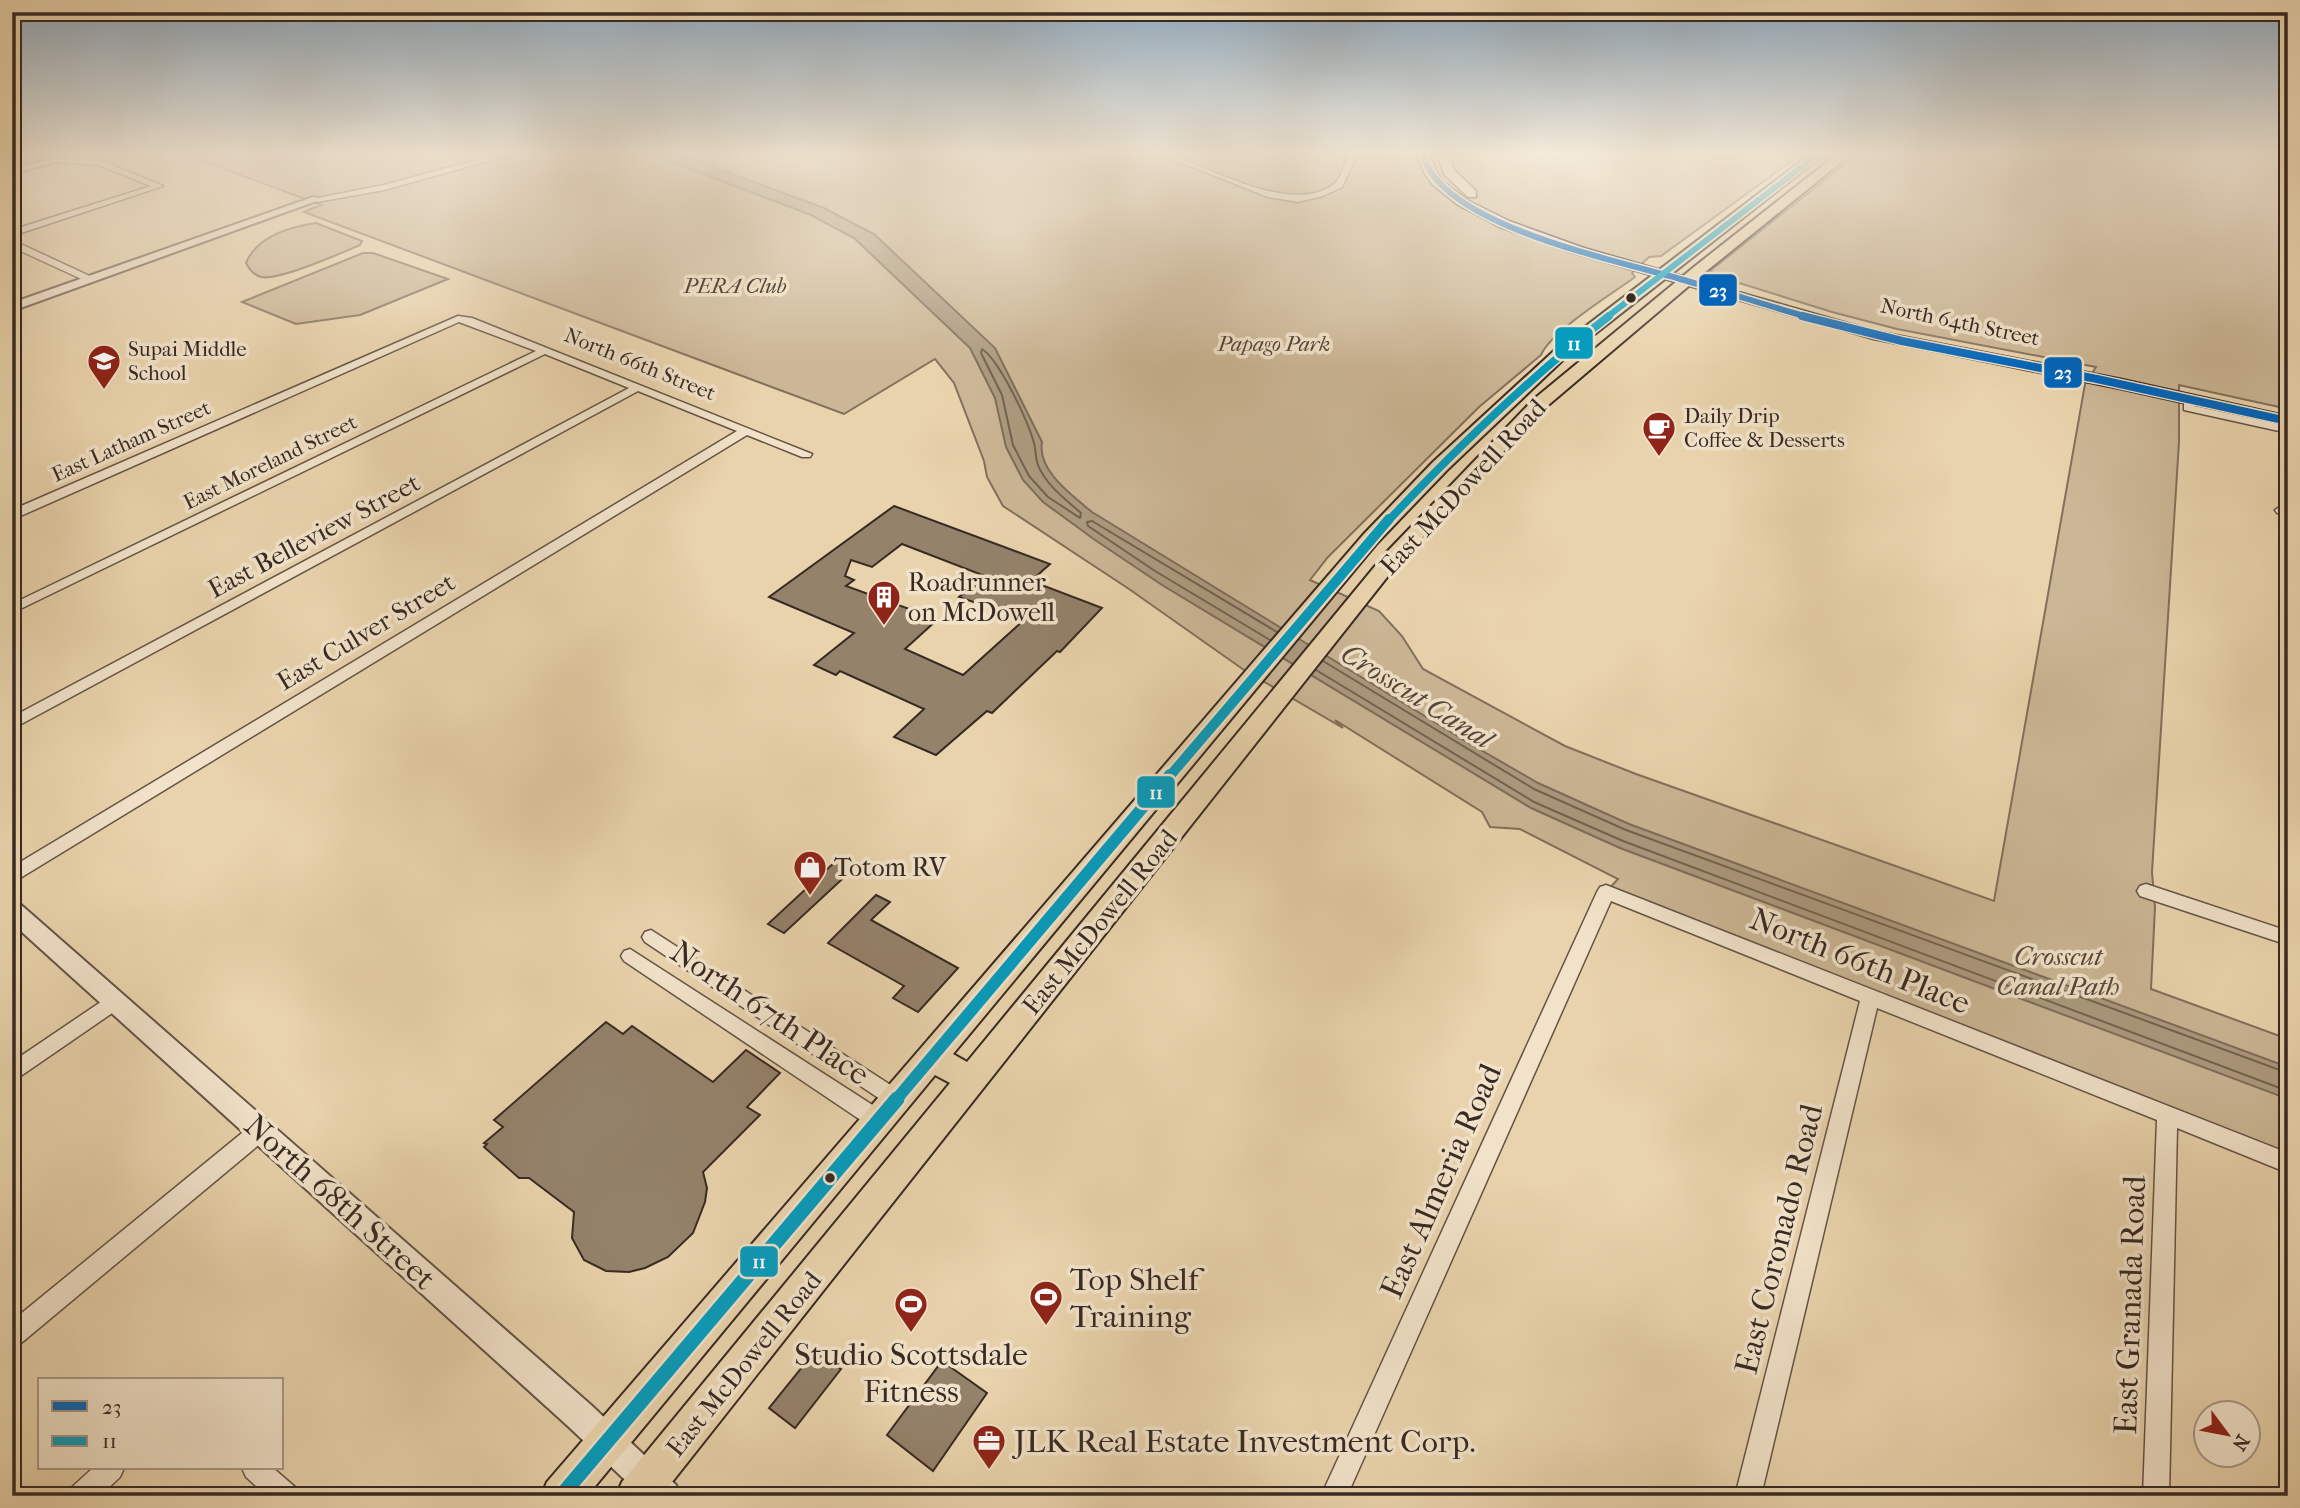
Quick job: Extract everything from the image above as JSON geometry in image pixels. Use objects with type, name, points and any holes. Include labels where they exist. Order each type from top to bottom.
[{"type":"main road","points":[[1508,225],[1665,271]]},
{"type":"main road","points":[[1534,225],[1665,271]]},
{"type":"main road","name":"East McDowell Road","points":[[561,1496],[1370,540],[1427,480],[1542,370],[1724,225]]},
{"type":"main road","name":"East McDowell Road","points":[[650,1491],[972,1080],[1392,558],[1540,403],[1604,347],[1756,225]]},
{"type":"main road","name":"North 64th Street","points":[[1665,271],[1828,323],[2288,421]]},
{"type":"main road","name":"North 64th Street","points":[[1954,348],[2105,373],[2288,412]]},
{"type":"main road","points":[[1427,480],[1476,448],[1511,433],[1509,416],[1529,396],[1542,370]]},
{"type":"main road","points":[[930,1057],[972,1080]]},
{"type":"street","points":[[12,233],[36,225]]},
{"type":"street","points":[[12,307],[245,225]]},
{"type":"street","points":[[12,243],[91,280]]},
{"type":"street","name":"North 66th Street","points":[[458,319],[806,454]]},
{"type":"street","name":"East Latham Street","points":[[12,515],[458,319]]},
{"type":"street","name":"East Moreland Street","points":[[12,609],[545,351]]},
{"type":"street","name":"East Belleview Street","points":[[12,724],[638,387]]},
{"type":"street","name":"North 64th Street","points":[[2189,399],[2188,408],[2288,430]]},
{"type":"street","name":"East Culver Street","points":[[12,876],[746,430]]},
{"type":"street","points":[[2146,891],[2288,938]]},
{"type":"street","name":"North 66th Place","points":[[1606,892],[2288,1163]]},
{"type":"street","name":"East Almeria Road","points":[[1334,1496],[1606,892]]},
{"type":"street","name":"North 68th Street","points":[[12,910],[607,1441],[650,1491]]},
{"type":"street","name":"North 67th Place","points":[[652,937],[887,1110]]},
{"type":"street","name":"North 67th Place","points":[[630,956],[887,1110]]},
{"type":"street","name":"East Coronado Road","points":[[1748,1496],[1870,998]]},
{"type":"street","points":[[12,1073],[114,1001]]},
{"type":"street","name":"East Granada Road","points":[[2156,1496],[2167,1115]]},
{"type":"street","points":[[12,1336],[260,1130]]},
{"type":"street","points":[[81,1496],[109,1470]]},
{"type":"street","points":[[257,1470],[286,1496]]},
{"type":"green space","points":[[322,225],[362,241],[360,245],[339,254],[281,275],[261,277],[254,273],[246,263],[258,246],[275,234],[295,227]]},
{"type":"green space","points":[[340,225],[1703,225],[1661,256],[1649,257],[1632,273],[1635,277],[1569,324],[1547,345],[1541,355],[1479,407],[1328,557],[1310,580],[1379,611],[1402,636],[1423,669],[1565,746],[1636,774],[1994,901],[2085,384],[2096,367],[1897,329],[1832,312],[1720,277],[1710,271],[1767,225],[2288,225],[2288,409],[2179,385],[2179,442],[2152,872],[2155,907],[2151,989],[2288,1039],[2288,1163],[1606,892],[1618,879],[1520,829],[1490,827],[1482,812],[1335,720],[1343,728],[1244,670],[1129,589],[1003,506],[987,477],[984,461],[954,383],[935,359],[844,414]]},
{"type":"green space","points":[[363,253],[373,253],[448,279],[360,315],[296,324],[242,302]]},
{"type":"water","points":[[830,225],[857,225],[874,234],[995,348],[1042,442],[1045,463],[1058,482],[1092,512],[1467,742],[1538,783],[1629,824],[2288,1067],[2288,1099],[1620,848],[1531,808],[1162,585],[1043,502],[1023,480],[1006,447],[995,398],[970,348],[854,238]]},
{"type":"building","name":"Roadrunner on McDowell","points":[[894,506],[1050,564],[1031,581],[1102,608],[1060,652],[1057,651],[992,713],[987,711],[936,755],[894,737],[924,709],[840,671],[836,675],[814,665],[854,633],[769,597]],"holes":[[[902,544],[985,576],[959,597],[979,604],[982,602],[1024,620],[963,675],[905,649],[938,619],[912,607],[909,609],[846,586],[854,580],[845,576],[851,560],[872,567]]]},
{"type":"building","name":"Totom RV","points":[[836,861],[852,870],[784,933],[768,924]]},
{"type":"building","points":[[876,895],[890,902],[871,920],[958,968],[918,1012],[893,998],[904,986],[828,943]]},
{"type":"building","points":[[606,1022],[623,1034],[632,1026],[713,1082],[746,1050],[780,1073],[747,1107],[760,1115],[703,1172],[707,1188],[705,1202],[693,1233],[668,1257],[629,1272],[606,1271],[584,1260],[572,1238],[574,1212],[529,1178],[519,1178],[484,1147],[487,1144],[484,1143],[503,1127],[494,1120]]},
{"type":"building","points":[[815,1351],[841,1369],[795,1428],[769,1408]]},
{"type":"building","points":[[942,1361],[987,1393],[933,1471],[887,1435]]},
{"type":"transit line","name":"23","points":[[1507,225],[1579,250],[1874,335],[2121,384],[2288,421]]},
{"type":"transit line","name":"11","points":[[561,1496],[1370,539],[1440,466],[1562,352],[1726,225]]},
{"type":"place","name":"Supai Middle School","points":[[104,391]]},
{"type":"place","name":"Daily Drip Coffee & Desserts","points":[[1659,458]]},
{"type":"place","name":"Roadrunner on McDowell","points":[[884,627]]},
{"type":"place","name":"Totom RV","points":[[810,897]]},
{"type":"place","name":"Top Shelf Training","points":[[1046,1327]]},
{"type":"place","name":"Studio Scottsdale Fitness","points":[[911,1334]]},
{"type":"place","name":"JLK Real Estate Investment Corp.","points":[[989,1471]]},
{"type":"park label","name":"PERA Club","points":[[735,286]]},
{"type":"park label","name":"Papago Park","points":[[1274,344]]},
{"type":"park label","name":"Crosscut Canal Path","points":[[2058,971]]},
{"type":"water label","name":"Crosscut Canal","points":[[1417,696]]}]
